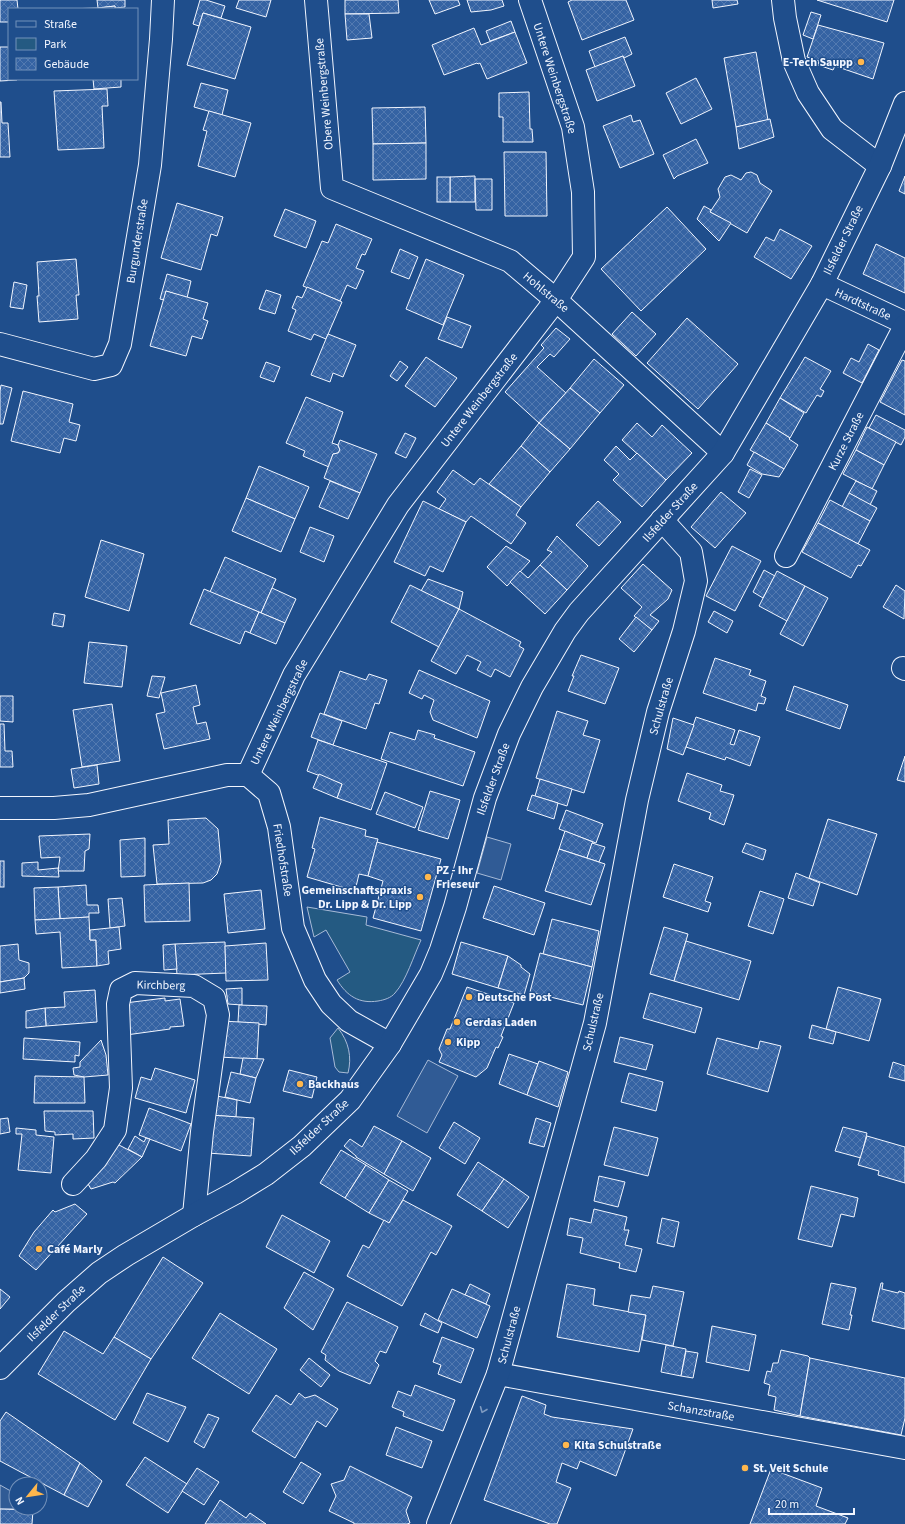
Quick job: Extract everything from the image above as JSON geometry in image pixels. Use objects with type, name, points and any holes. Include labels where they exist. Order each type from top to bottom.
[{"type":"street","name":"Burgunderstraße","points":[[0,344],[94,368],[111,365],[120,344],[150,165],[163,0]]},
{"type":"street","name":"Obere Weinbergstraße","points":[[316,0],[332,188]]},
{"type":"street","name":"Untere Weinbergstraße","points":[[248,776],[294,675],[398,505],[556,300],[584,257],[583,192],[573,127],[530,0]]},
{"type":"street","points":[[783,0],[785,18],[794,61],[808,92],[832,129],[880,166]]},
{"type":"street","name":"Ilsfelder Straße","points":[[0,1368],[66,1302],[98,1273],[126,1255],[266,1174],[302,1146],[350,1100],[390,1044],[431,974],[441,950],[455,907],[485,798],[509,734],[532,688],[565,631],[579,612],[722,454],[822,284],[880,166],[905,103]]},
{"type":"street","name":"Hohlstraße","points":[[332,188],[510,261],[556,300],[722,454]]},
{"type":"street","name":"Hardtstraße","points":[[822,284],[905,323]]},
{"type":"street","name":"Kurze Straße","points":[[786,556],[905,326]]},
{"type":"street","name":"Schulstraße","points":[[438,1524],[498,1374],[595,1023],[637,800],[658,712],[684,631],[696,581],[691,552],[662,520]]},
{"type":"street","points":[[0,808],[54,808],[89,805],[227,775],[248,776]]},
{"type":"street","name":"Friedhofstraße","points":[[248,776],[268,793],[271,800],[279,827],[293,928],[315,980],[332,1004],[349,1020],[390,1044]]},
{"type":"street","name":"Kirchberg","points":[[73,1184],[96,1159],[115,1130],[121,1088],[118,1004],[121,990],[135,983],[194,986],[214,998],[218,1015],[202,1132],[194,1215]]},
{"type":"street","name":"Schanzstraße","points":[[498,1374],[905,1448]]},
{"type":"green space","points":[[307,907],[367,917],[366,925],[421,940],[406,975],[399,988],[393,995],[380,1001],[371,1002],[359,1000],[354,998],[341,986],[337,980],[350,972],[326,930],[314,937]]},
{"type":"green space","points":[[338,1028],[345,1039],[349,1050],[350,1061],[348,1073],[339,1072],[335,1067],[330,1038]]},
{"type":"shaded area","points":[[487,837],[511,844],[501,880],[477,873]]},
{"type":"shaded area","points":[[428,1060],[458,1076],[427,1133],[397,1116]]},
{"type":"shaded area","points":[[0,1485],[8,1490],[8,1509],[0,1509]]},
{"type":"building","points":[[0,0],[17,0],[18,8],[8,8],[8,22],[0,22]]},
{"type":"building","points":[[97,0],[125,0],[125,7],[115,8],[115,6],[98,8]]},
{"type":"building","points":[[200,0],[206,0],[225,6],[221,18],[203,13],[199,26],[193,24]]},
{"type":"building","points":[[239,0],[271,0],[266,17],[236,8]]},
{"type":"building","points":[[345,0],[398,0],[399,13],[345,14]]},
{"type":"building","points":[[429,0],[458,0],[460,5],[435,14]]},
{"type":"building","points":[[467,0],[502,0],[504,6],[491,10],[471,12]]},
{"type":"building","points":[[572,0],[626,0],[634,20],[582,40],[568,2]]},
{"type":"building","points":[[712,0],[737,0],[738,4],[713,8]]},
{"type":"building","points":[[817,0],[894,0],[887,22]]},
{"type":"building","points":[[115,6],[115,8],[98,8]]},
{"type":"building","points":[[811,12],[821,15],[813,39],[803,35]]},
{"type":"building","points":[[203,13],[251,27],[235,79],[187,65]]},
{"type":"building","points":[[345,14],[369,14],[372,38],[347,40]]},
{"type":"building","points":[[511,21],[515,32],[490,41],[486,31]]},
{"type":"building","points":[[818,25],[884,43],[873,79],[835,66],[833,70],[818,65],[819,61],[807,57]]},
{"type":"building","points":[[474,28],[481,45],[515,32],[527,63],[487,79],[480,63],[444,75],[432,45]]},
{"type":"building","points":[[625,37],[632,54],[595,67],[589,51]]},
{"type":"building","points":[[0,47],[8,47],[8,80],[17,80],[0,81]]},
{"type":"building","points":[[756,52],[768,120],[736,127],[724,58]]},
{"type":"building","points":[[623,56],[635,86],[597,101],[586,70]]},
{"type":"building","points":[[696,78],[712,109],[681,124],[666,93]]},
{"type":"building","points":[[93,80],[121,80],[121,87],[94,89]]},
{"type":"building","points":[[201,83],[228,90],[222,115],[194,107]]},
{"type":"building","points":[[107,89],[108,106],[102,106],[104,148],[58,150],[54,91]]},
{"type":"building","points":[[529,92],[530,129],[532,129],[533,142],[503,142],[503,117],[499,117],[499,93]]},
{"type":"building","points":[[0,102],[2,123],[8,123],[10,157],[0,157]]},
{"type":"building","points":[[425,107],[426,143],[373,144],[372,108]]},
{"type":"building","points":[[209,111],[251,123],[235,177],[198,166],[207,131],[203,130]]},
{"type":"building","points":[[631,115],[633,122],[640,120],[654,154],[620,168],[603,126]]},
{"type":"building","points":[[770,119],[774,137],[739,149],[736,127]]},
{"type":"building","points":[[696,139],[708,163],[677,176],[674,179],[663,155]]},
{"type":"building","points":[[426,143],[426,179],[373,180],[373,144]]},
{"type":"building","points":[[504,152],[546,152],[547,216],[505,216]]},
{"type":"building","points":[[751,172],[757,175],[760,183],[772,191],[747,233],[710,212],[720,197],[718,189],[725,177],[731,175],[741,180],[746,173]]},
{"type":"building","points":[[475,176],[475,202],[450,202],[450,177]]},
{"type":"building","points":[[905,176],[905,194],[899,191]]},
{"type":"building","points":[[437,177],[450,177],[450,202],[437,202]]},
{"type":"building","points":[[475,179],[492,179],[492,210],[476,210]]},
{"type":"building","points":[[177,203],[223,217],[217,236],[211,234],[201,270],[161,258]]},
{"type":"building","points":[[704,206],[711,210],[710,212],[731,223],[719,241],[697,219]]},
{"type":"building","points":[[667,207],[706,249],[641,311],[601,269]]},
{"type":"building","points":[[285,209],[316,221],[306,248],[274,236]]},
{"type":"building","points":[[336,224],[372,239],[365,255],[362,254],[356,268],[364,271],[356,289],[347,285],[340,301],[303,286],[322,241],[328,243]]},
{"type":"building","points":[[780,229],[812,246],[791,279],[754,257],[766,237],[774,241]]},
{"type":"building","points":[[876,244],[905,258],[905,293],[863,274]]},
{"type":"building","points":[[400,249],[418,257],[409,279],[391,272]]},
{"type":"building","points":[[76,259],[79,295],[76,295],[78,319],[39,322],[37,262]]},
{"type":"building","points":[[426,259],[464,275],[443,325],[406,309]]},
{"type":"building","points":[[167,274],[191,281],[187,298],[166,291],[164,300],[160,299]]},
{"type":"building","points":[[14,282],[27,285],[23,309],[10,307]]},
{"type":"building","points":[[307,287],[342,302],[326,339],[314,334],[311,340],[288,331],[296,310],[292,308],[297,296],[302,298]]},
{"type":"building","points":[[266,290],[281,295],[275,314],[259,309]]},
{"type":"building","points":[[166,291],[208,303],[203,319],[208,321],[202,339],[192,336],[186,356],[150,346]]},
{"type":"building","points":[[632,312],[656,334],[636,356],[612,334]]},
{"type":"building","points":[[447,317],[471,326],[462,348],[438,339]]},
{"type":"building","points":[[687,318],[738,364],[698,409],[647,363]]},
{"type":"building","points":[[556,328],[570,339],[554,357],[550,354],[537,367],[566,393],[539,423],[505,392],[544,348],[541,345]]},
{"type":"building","points":[[328,334],[356,345],[343,377],[333,373],[330,382],[311,375]]},
{"type":"building","points":[[868,344],[879,350],[862,383],[843,373],[851,358],[859,362]]},
{"type":"building","points":[[426,357],[457,378],[435,407],[405,386]]},
{"type":"building","points":[[805,357],[831,371],[820,389],[824,391],[821,397],[817,395],[806,413],[780,398]]},
{"type":"building","points":[[594,359],[624,385],[600,413],[570,388]]},
{"type":"building","points":[[902,360],[905,361],[905,415],[880,402]]},
{"type":"building","points":[[400,361],[408,367],[397,381],[390,376]]},
{"type":"building","points":[[266,362],[280,367],[274,382],[260,377]]},
{"type":"building","points":[[1,385],[12,388],[3,424],[0,424]]},
{"type":"building","points":[[570,388],[600,413],[570,449],[539,423]]},
{"type":"building","points":[[23,391],[73,404],[69,422],[80,425],[76,441],[64,438],[60,453],[11,441]]},
{"type":"building","points":[[306,397],[343,412],[332,443],[338,445],[340,450],[338,453],[333,454],[329,467],[303,456],[305,451],[286,443]]},
{"type":"building","points":[[780,398],[804,413],[790,438],[766,423]]},
{"type":"building","points":[[876,415],[905,430],[905,437],[901,445],[869,428]]},
{"type":"building","points":[[539,423],[570,449],[550,472],[521,446]]},
{"type":"building","points":[[637,423],[652,437],[662,425],[692,453],[666,480],[622,440]]},
{"type":"building","points":[[766,423],[790,438],[789,439],[798,445],[784,469],[750,450]]},
{"type":"building","points":[[867,427],[896,442],[884,465],[856,450]]},
{"type":"building","points":[[405,433],[416,438],[406,458],[395,453]]},
{"type":"building","points":[[340,440],[377,454],[360,493],[324,478],[333,454],[338,453],[340,450],[338,445]]},
{"type":"building","points":[[521,446],[550,472],[521,507],[489,484]]},
{"type":"building","points":[[616,446],[630,460],[637,453],[666,480],[642,507],[613,480],[619,474],[604,460]]},
{"type":"building","points":[[856,450],[884,465],[872,489],[843,474]]},
{"type":"building","points":[[754,452],[784,469],[779,477],[762,474],[747,465]]},
{"type":"building","points":[[259,466],[309,487],[295,519],[246,498]]},
{"type":"building","points":[[750,469],[762,475],[749,498],[738,492]]},
{"type":"building","points":[[453,470],[474,485],[480,478],[521,507],[516,515],[526,523],[511,544],[471,516],[466,522],[439,509],[446,499],[437,492]]},
{"type":"building","points":[[330,481],[360,493],[348,519],[319,507]]},
{"type":"building","points":[[856,481],[877,491],[870,505],[849,493]]},
{"type":"building","points":[[721,492],[746,513],[715,548],[691,527]]},
{"type":"building","points":[[849,493],[877,508],[870,521],[842,507]]},
{"type":"building","points":[[246,498],[295,519],[281,552],[232,531]]},
{"type":"building","points":[[830,500],[870,521],[858,544],[818,523]]},
{"type":"building","points":[[423,501],[466,522],[443,572],[430,566],[425,576],[394,562]]},
{"type":"building","points":[[598,501],[621,522],[599,546],[576,525]]},
{"type":"building","points":[[818,523],[870,550],[861,566],[858,565],[851,578],[802,552]]},
{"type":"building","points":[[310,527],[334,536],[324,562],[300,552]]},
{"type":"building","points":[[557,536],[588,566],[567,590],[540,565],[552,552],[547,550]]},
{"type":"building","points":[[101,540],[144,554],[129,611],[85,597]]},
{"type":"building","points":[[506,546],[530,561],[507,586],[487,567]]},
{"type":"building","points":[[732,546],[761,561],[735,611],[706,596]]},
{"type":"building","points":[[225,557],[276,579],[261,613],[210,592]]},
{"type":"building","points":[[643,564],[672,590],[668,599],[650,615],[659,621],[652,630],[634,616],[642,607],[621,588]]},
{"type":"building","points":[[540,565],[567,590],[545,614],[510,582],[520,571],[528,578]]},
{"type":"building","points":[[764,570],[775,576],[763,598],[753,592]]},
{"type":"building","points":[[777,571],[805,586],[787,621],[759,606]]},
{"type":"building","points":[[428,579],[463,592],[459,609],[421,591]]},
{"type":"building","points":[[410,585],[459,609],[439,647],[391,622]]},
{"type":"building","points":[[896,585],[905,591],[904,619],[883,607]]},
{"type":"building","points":[[805,586],[828,598],[803,646],[780,634]]},
{"type":"building","points":[[272,588],[296,599],[285,623],[261,613]]},
{"type":"building","points":[[204,589],[259,612],[250,633],[245,631],[240,644],[190,624]]},
{"type":"building","points":[[459,609],[521,642],[519,646],[524,649],[510,677],[495,669],[491,677],[477,670],[481,662],[467,655],[456,674],[431,661]]},
{"type":"building","points":[[714,611],[733,621],[727,633],[708,622]]},
{"type":"building","points":[[259,612],[285,623],[276,644],[250,633]]},
{"type":"building","points":[[54,613],[65,615],[63,627],[52,625]]},
{"type":"building","points":[[636,617],[652,630],[634,652],[619,639]]},
{"type":"building","points":[[89,642],[127,646],[122,687],[84,683]]},
{"type":"building","points":[[581,655],[619,668],[605,704],[568,691],[574,676],[572,676]]},
{"type":"building","points":[[715,658],[751,670],[749,675],[766,681],[761,696],[766,698],[764,704],[758,703],[756,711],[703,693]]},
{"type":"building","points":[[419,670],[490,701],[477,738],[433,720],[430,712],[434,700],[424,695],[422,699],[409,693]]},
{"type":"building","points":[[340,671],[366,680],[369,674],[387,680],[379,704],[375,703],[366,729],[324,714]]},
{"type":"building","points":[[152,676],[165,677],[159,698],[147,696]]},
{"type":"building","points":[[196,685],[200,705],[193,707],[197,724],[206,722],[210,739],[164,749],[156,714],[165,712],[161,693]]},
{"type":"building","points":[[794,686],[848,705],[840,729],[786,710]]},
{"type":"building","points":[[0,696],[13,696],[13,722],[0,721]]},
{"type":"building","points":[[112,704],[120,761],[82,767],[73,710]]},
{"type":"building","points":[[557,711],[588,721],[583,735],[600,740],[584,793],[536,778]]},
{"type":"building","points":[[320,713],[342,721],[333,745],[311,737]]},
{"type":"building","points":[[696,717],[735,730],[730,744],[734,745],[739,730],[760,737],[750,766],[726,757],[725,760],[686,747]]},
{"type":"building","points":[[673,718],[694,725],[683,755],[667,749]]},
{"type":"building","points":[[0,724],[4,724],[5,751],[12,751],[13,767],[0,767]]},
{"type":"building","points":[[418,730],[435,735],[434,738],[475,752],[463,786],[381,759],[390,732],[415,740]]},
{"type":"building","points":[[318,740],[387,763],[371,810],[337,798],[342,784],[307,771]]},
{"type":"building","points":[[905,756],[905,782],[897,780]]},
{"type":"building","points":[[97,765],[99,784],[74,788],[71,769]]},
{"type":"building","points":[[687,773],[722,785],[720,791],[734,795],[724,825],[709,819],[711,813],[678,801]]},
{"type":"building","points":[[319,774],[342,784],[337,798],[313,788]]},
{"type":"building","points":[[540,779],[572,789],[567,806],[535,796]]},
{"type":"building","points":[[430,791],[460,800],[448,839],[418,830]]},
{"type":"building","points":[[385,792],[423,807],[415,828],[376,814]]},
{"type":"building","points":[[532,795],[558,803],[554,819],[527,810]]},
{"type":"building","points":[[566,810],[603,824],[596,843],[559,829]]},
{"type":"building","points":[[320,817],[366,830],[365,836],[378,839],[368,876],[359,874],[355,891],[307,877],[315,849],[312,848]]},
{"type":"building","points":[[206,818],[218,829],[221,862],[217,874],[211,880],[203,883],[157,884],[153,845],[169,844],[168,820]]},
{"type":"building","points":[[828,819],[877,834],[857,895],[809,878]]},
{"type":"building","points":[[565,831],[593,842],[587,858],[559,849]]},
{"type":"building","points":[[90,834],[89,849],[85,851],[84,871],[58,871],[60,857],[41,858],[39,836]]},
{"type":"building","points":[[145,838],[145,876],[121,877],[120,840]]},
{"type":"building","points":[[377,842],[441,859],[421,931],[373,918],[383,881],[368,876]]},
{"type":"building","points":[[592,843],[605,847],[599,862],[587,858]]},
{"type":"building","points":[[746,843],[766,850],[763,860],[742,852]]},
{"type":"building","points":[[559,849],[605,864],[591,905],[545,891]]},
{"type":"building","points":[[0,861],[4,861],[4,887],[0,887]]},
{"type":"building","points":[[38,862],[38,870],[58,868],[59,877],[22,876],[22,863]]},
{"type":"building","points":[[674,864],[713,877],[705,901],[711,903],[708,912],[663,897]]},
{"type":"building","points":[[796,873],[820,883],[813,906],[788,898]]},
{"type":"building","points":[[189,883],[190,921],[145,922],[144,885]]},
{"type":"building","points":[[86,885],[87,905],[98,905],[99,913],[89,913],[89,917],[60,919],[58,887]]},
{"type":"building","points":[[494,886],[545,903],[534,935],[483,918]]},
{"type":"building","points":[[58,887],[60,919],[35,920],[34,888]]},
{"type":"building","points":[[261,890],[265,929],[228,933],[224,894]]},
{"type":"building","points":[[760,891],[784,899],[773,934],[748,926]]},
{"type":"building","points":[[122,898],[125,926],[110,928],[108,899]]},
{"type":"building","points":[[89,917],[90,940],[96,940],[97,966],[62,968],[60,932],[36,934],[35,920]]},
{"type":"building","points":[[552,919],[599,931],[592,967],[543,954]]},
{"type":"building","points":[[119,927],[121,949],[108,951],[109,964],[97,966],[96,940],[90,940],[90,930]]},
{"type":"building","points":[[664,927],[688,934],[674,981],[650,974]]},
{"type":"building","points":[[686,941],[751,961],[739,1000],[674,981]]},
{"type":"building","points":[[225,942],[226,973],[177,975],[175,944]]},
{"type":"building","points":[[461,942],[508,956],[498,988],[452,974]]},
{"type":"building","points":[[266,943],[268,980],[226,981],[225,946]]},
{"type":"building","points":[[18,944],[19,960],[29,963],[29,973],[24,978],[0,982],[0,946]]},
{"type":"building","points":[[175,944],[177,969],[164,970],[163,945]]},
{"type":"building","points":[[540,953],[592,967],[583,1005],[530,992]]},
{"type":"building","points":[[508,956],[521,965],[521,967],[530,974],[524,995],[498,988]]},
{"type":"building","points":[[24,978],[25,989],[0,993],[0,982]]},
{"type":"building","points":[[467,987],[514,1003],[498,1048],[496,1047],[487,1068],[476,1077],[439,1062],[442,1055],[439,1049],[447,1029],[450,1029]]},
{"type":"building","points":[[838,987],[881,999],[869,1041],[826,1029]]},
{"type":"building","points":[[242,988],[242,1005],[228,1004],[226,989]]},
{"type":"building","points":[[95,990],[97,1022],[46,1026],[45,1008],[65,1007],[64,992]]},
{"type":"building","points":[[650,993],[702,1008],[695,1033],[643,1018]]},
{"type":"building","points":[[165,998],[165,1001],[180,999],[184,1026],[126,1035],[125,1003]]},
{"type":"building","points":[[239,1005],[267,1006],[266,1025],[238,1022]]},
{"type":"building","points":[[45,1008],[46,1026],[26,1028],[26,1011]]},
{"type":"building","points":[[221,1021],[259,1023],[257,1059],[219,1057]]},
{"type":"building","points":[[812,1025],[836,1032],[833,1044],[809,1038]]},
{"type":"building","points":[[620,1037],[653,1045],[646,1070],[614,1062]]},
{"type":"building","points":[[24,1038],[80,1042],[79,1056],[75,1055],[75,1062],[23,1059]]},
{"type":"building","points":[[717,1038],[758,1049],[760,1041],[781,1046],[768,1092],[707,1074]]},
{"type":"building","points":[[101,1040],[106,1055],[108,1075],[84,1077],[74,1075],[73,1068],[80,1067],[80,1062]]},
{"type":"building","points":[[509,1054],[538,1064],[527,1095],[499,1084]]},
{"type":"building","points":[[243,1058],[264,1059],[256,1078],[240,1074]]},
{"type":"building","points":[[539,1061],[568,1072],[558,1107],[527,1095]]},
{"type":"building","points":[[893,1062],[905,1066],[905,1081],[889,1077]]},
{"type":"building","points":[[155,1068],[195,1080],[186,1113],[135,1098],[141,1077],[151,1080]]},
{"type":"building","name":"Backhaus","points":[[289,1070],[317,1077],[312,1098],[283,1091]]},
{"type":"building","points":[[231,1072],[256,1078],[250,1103],[225,1097]]},
{"type":"building","points":[[629,1073],[663,1082],[656,1111],[621,1102]]},
{"type":"building","points":[[35,1076],[84,1077],[85,1103],[34,1103]]},
{"type":"building","points":[[212,1095],[237,1100],[236,1117],[210,1115]]},
{"type":"building","points":[[149,1108],[191,1124],[181,1151],[139,1135]]},
{"type":"building","points":[[44,1111],[93,1111],[94,1138],[73,1139],[73,1134],[55,1135],[55,1132],[45,1131]]},
{"type":"building","points":[[210,1115],[254,1118],[251,1156],[207,1153]]},
{"type":"building","points":[[8,1118],[10,1132],[0,1134],[0,1119]]},
{"type":"building","points":[[536,1118],[551,1123],[544,1147],[529,1143]]},
{"type":"building","points":[[454,1122],[480,1138],[465,1164],[439,1148]]},
{"type":"building","points":[[374,1126],[402,1141],[384,1174],[356,1157],[344,1146],[350,1139],[362,1147]]},
{"type":"building","points":[[614,1127],[658,1138],[648,1176],[604,1165]]},
{"type":"building","points":[[843,1127],[867,1133],[861,1158],[835,1151]]},
{"type":"building","points":[[16,1128],[36,1130],[36,1135],[54,1137],[51,1173],[18,1170],[22,1134],[16,1134]]},
{"type":"building","points":[[135,1136],[144,1142],[146,1138],[150,1139],[142,1157],[128,1149]]},
{"type":"building","points":[[867,1136],[905,1147],[905,1183],[878,1175],[879,1171],[858,1165]]},
{"type":"building","points":[[402,1141],[431,1158],[413,1191],[384,1174]]},
{"type":"building","points":[[119,1145],[142,1157],[115,1183],[113,1182],[91,1189],[85,1179]]},
{"type":"building","points":[[341,1150],[366,1165],[345,1198],[320,1183]]},
{"type":"building","points":[[478,1162],[504,1179],[482,1211],[457,1195]]},
{"type":"building","points":[[366,1165],[389,1180],[369,1213],[345,1198]]},
{"type":"building","points":[[599,1176],[625,1182],[618,1207],[594,1201]]},
{"type":"building","points":[[504,1179],[529,1197],[508,1228],[482,1211]]},
{"type":"building","points":[[389,1180],[408,1191],[389,1223],[369,1213]]},
{"type":"building","points":[[811,1186],[858,1198],[854,1217],[841,1214],[832,1247],[798,1239]]},
{"type":"building","points":[[403,1200],[452,1226],[436,1255],[431,1252],[402,1306],[347,1276],[363,1245],[369,1248],[384,1220],[389,1223]]},
{"type":"building","points":[[75,1204],[87,1214],[36,1270],[19,1256],[34,1232],[53,1210],[55,1212]]},
{"type":"building","points":[[594,1209],[627,1217],[624,1230],[629,1230],[625,1245],[642,1249],[636,1272],[619,1268],[620,1263],[580,1253],[583,1238],[567,1235],[570,1218],[591,1223]]},
{"type":"building","points":[[282,1215],[330,1241],[314,1273],[266,1247]]},
{"type":"building","points":[[662,1218],[679,1222],[674,1247],[657,1243]]},
{"type":"building","points":[[163,1257],[203,1283],[151,1359],[114,1337]]},
{"type":"building","points":[[304,1272],[334,1289],[313,1330],[284,1308]]},
{"type":"building","points":[[831,1283],[856,1288],[850,1315],[852,1315],[849,1330],[822,1324]]},
{"type":"building","points":[[881,1283],[883,1283],[882,1289],[905,1293],[905,1329],[872,1321]]},
{"type":"building","points":[[470,1284],[490,1294],[486,1304],[465,1295]]},
{"type":"building","points":[[567,1284],[595,1289],[593,1305],[646,1315],[639,1352],[557,1337]]},
{"type":"building","points":[[653,1286],[684,1292],[673,1346],[642,1340],[646,1315],[628,1312],[631,1295],[650,1298]]},
{"type":"building","points":[[0,1289],[10,1297],[0,1309]]},
{"type":"building","points":[[452,1289],[490,1306],[477,1338],[438,1320]]},
{"type":"building","points":[[347,1302],[398,1327],[386,1353],[380,1351],[375,1361],[379,1365],[370,1384],[339,1371],[325,1360],[326,1355],[321,1352]]},
{"type":"building","points":[[220,1313],[277,1349],[249,1394],[192,1358]]},
{"type":"building","points":[[425,1313],[442,1323],[438,1333],[420,1325]]},
{"type":"building","points":[[712,1326],[756,1335],[749,1371],[706,1362]]},
{"type":"building","points":[[64,1331],[103,1354],[114,1337],[151,1359],[115,1420],[38,1374]]},
{"type":"building","points":[[442,1337],[474,1349],[461,1383],[438,1374],[441,1365],[433,1362]]},
{"type":"building","points":[[666,1345],[686,1349],[681,1376],[661,1372]]},
{"type":"building","points":[[781,1350],[808,1356],[810,1358],[800,1416],[774,1410],[776,1397],[768,1395],[770,1385],[764,1383],[767,1371],[771,1372],[773,1363],[778,1363]]},
{"type":"building","points":[[686,1351],[698,1353],[693,1378],[681,1376]]},
{"type":"building","points":[[309,1358],[330,1375],[321,1387],[300,1370]]},
{"type":"building","points":[[810,1358],[905,1378],[905,1418],[901,1435],[800,1416]]},
{"type":"building","points":[[415,1385],[455,1400],[443,1431],[403,1416],[404,1412],[392,1407],[398,1391],[411,1396]]},
{"type":"building","points":[[147,1393],[186,1407],[168,1442],[133,1423]]},
{"type":"building","points":[[299,1393],[305,1398],[315,1395],[338,1409],[326,1427],[317,1421],[295,1458],[252,1431],[276,1395],[291,1405]]},
{"type":"building","name":"Kita Schulstraße","points":[[522,1396],[546,1405],[544,1414],[552,1417],[633,1429],[616,1476],[580,1461],[577,1469],[562,1463],[556,1482],[571,1488],[557,1524],[550,1524],[484,1500]]},
{"type":"building","points":[[6,1412],[80,1463],[64,1495],[48,1486],[48,1476],[28,1476],[0,1461],[0,1421]]},
{"type":"building","points":[[208,1414],[219,1418],[204,1448],[194,1442]]},
{"type":"building","points":[[396,1427],[432,1441],[422,1468],[386,1455]]},
{"type":"building","points":[[145,1457],[187,1484],[168,1513],[126,1485]]},
{"type":"building","points":[[301,1462],[321,1474],[303,1504],[283,1492]]},
{"type":"building","points":[[80,1463],[102,1481],[88,1507],[64,1495]]},
{"type":"building","points":[[350,1466],[412,1497],[406,1511],[410,1523],[354,1524],[329,1511],[336,1496],[331,1484],[344,1480]]},
{"type":"building","points":[[197,1468],[219,1482],[204,1505],[182,1491]]},
{"type":"building","points":[[771,1469],[822,1488],[816,1506],[848,1518],[845,1524],[750,1524]]},
{"type":"building","points":[[220,1500],[246,1518],[250,1513],[266,1524],[205,1524]]},
{"type":"building","points":[[0,1509],[8,1509],[8,1516],[33,1516],[32,1524],[0,1524]]},
{"type":"place","name":"E-Tech Saupp","points":[[861,62]]},
{"type":"place","name":"PZ - Ihr Frieseur","points":[[428,877]]},
{"type":"place","name":"Gemeinschaftspraxis Dr. Lipp & Dr. Lipp","points":[[420,897]]},
{"type":"place","name":"Deutsche Post","points":[[469,997]]},
{"type":"place","name":"Gerdas Laden","points":[[457,1022]]},
{"type":"place","name":"Kipp","points":[[448,1042]]},
{"type":"place","name":"Backhaus","points":[[300,1084]]},
{"type":"place","name":"Café Marly","points":[[39,1249]]},
{"type":"place","name":"Kita Schulstraße","points":[[566,1445]]},
{"type":"place","name":"St. Veit Schule","points":[[745,1468]]}]
